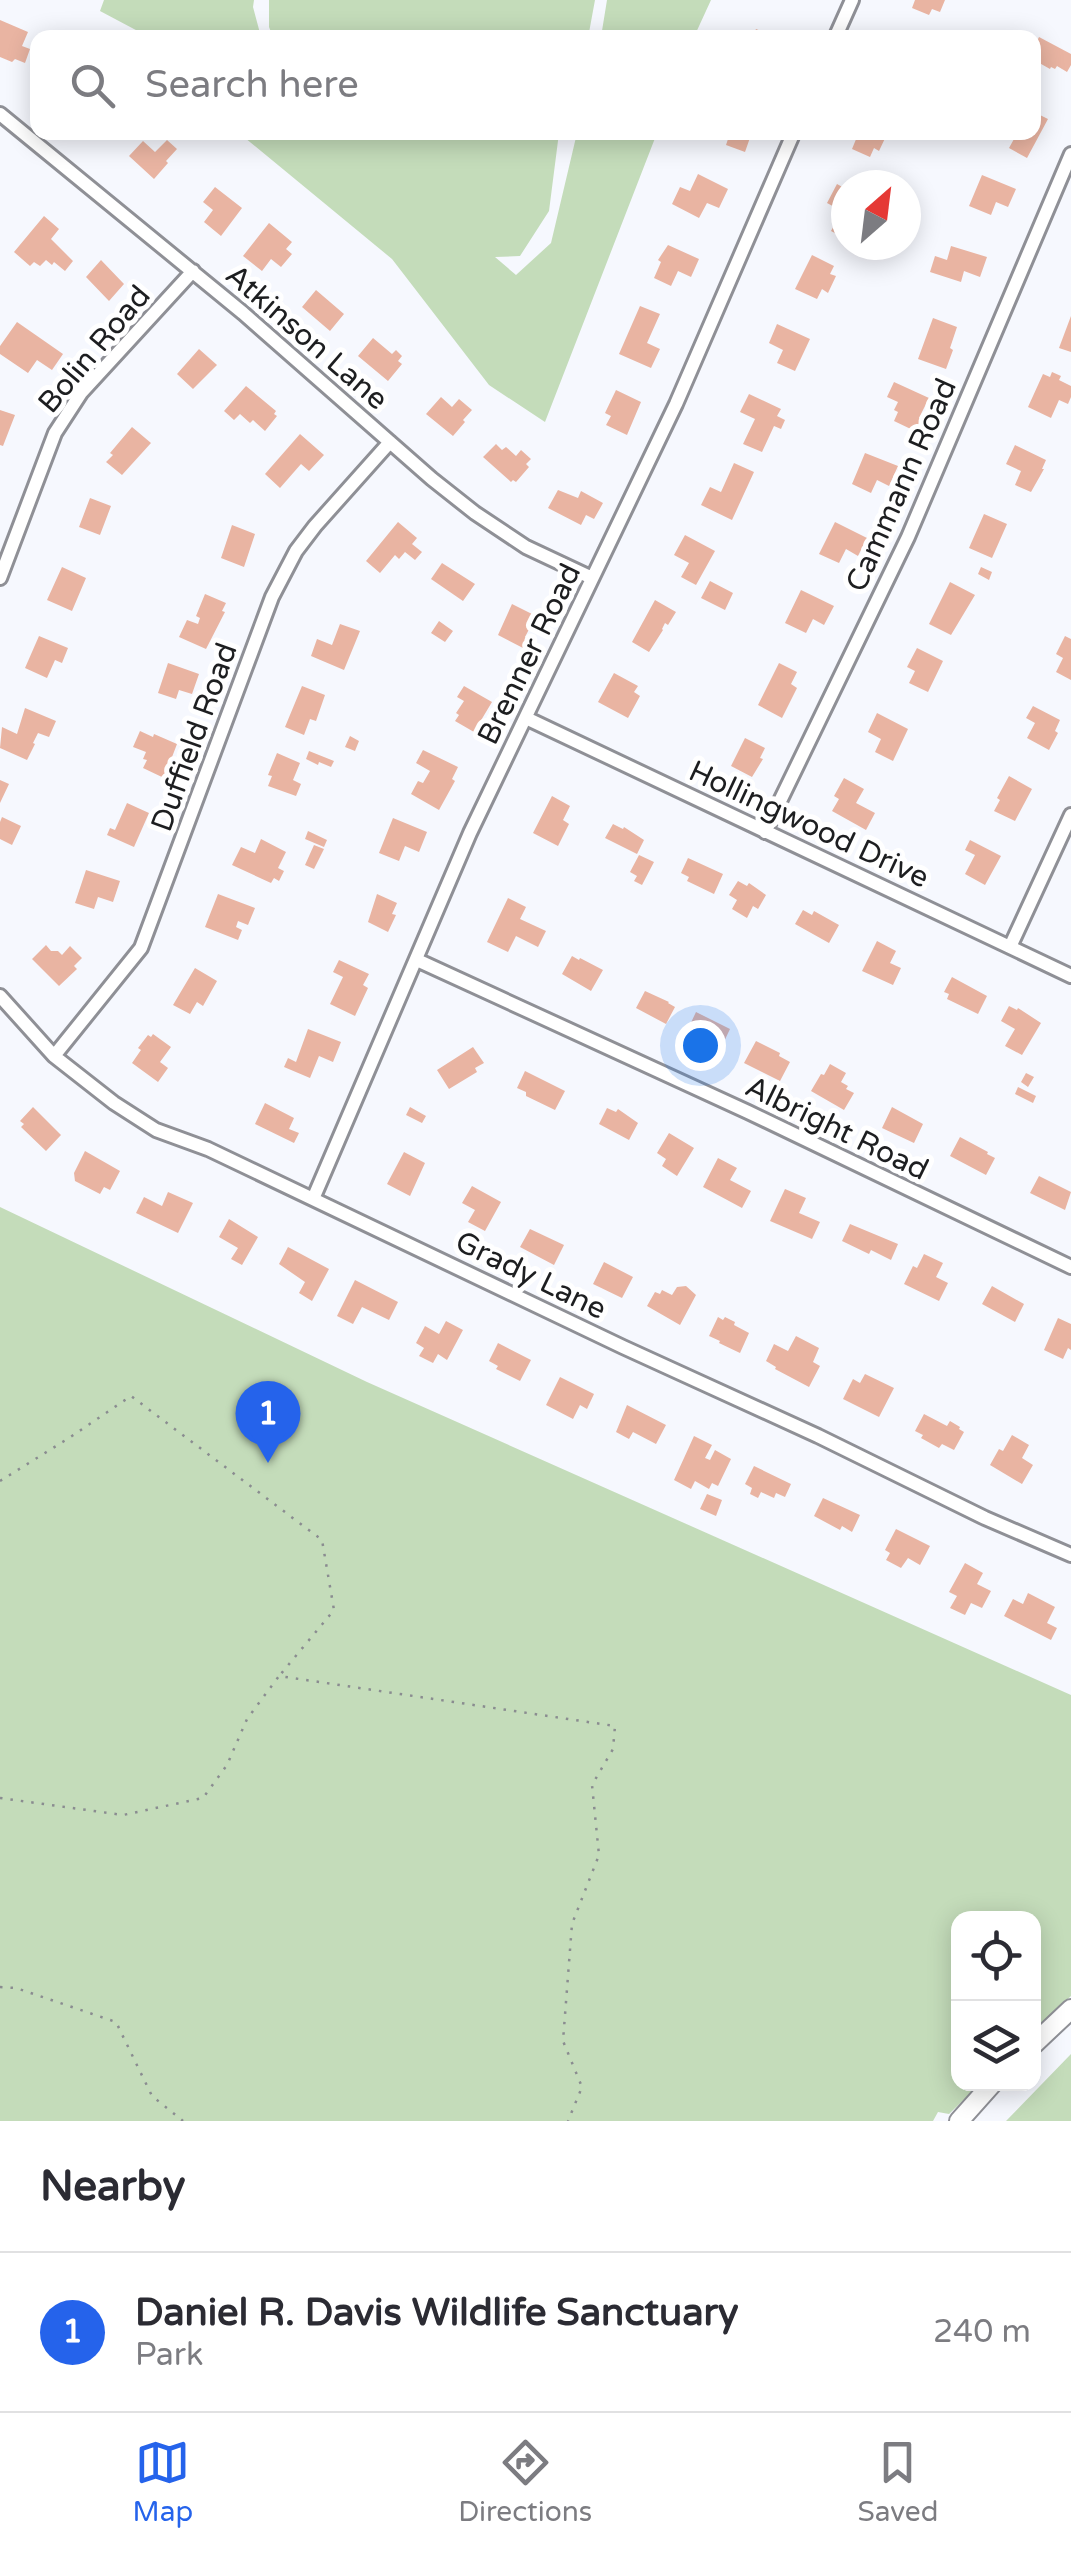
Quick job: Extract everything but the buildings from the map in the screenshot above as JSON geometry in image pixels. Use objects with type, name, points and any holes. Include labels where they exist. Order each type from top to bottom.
[{"type":"main road","points":[[1041,2037],[1071,2009]]},
{"type":"main road","points":[[959,2121],[986,2091]]},
{"type":"street","points":[[839,30],[852,0]]},
{"type":"street","name":"Atkinson Lane","points":[[0,114],[30,138]]},
{"type":"street","name":"Atkinson Lane","points":[[32,140],[193,271],[474,513],[526,547],[592,578]]},
{"type":"street","name":"Brenner Road","points":[[313,1199],[470,833],[676,404],[791,140]]},
{"type":"street","name":"Cammann Road","points":[[766,832],[908,537],[1071,154]]},
{"type":"street","name":"Bolin Road","points":[[0,578],[55,432],[82,394],[193,271]]},
{"type":"street","name":"Duffield Road","points":[[54,1056],[141,948],[272,597],[296,551],[390,442]]},
{"type":"street","name":"Hollingwood Drive","points":[[526,718],[1071,976]]},
{"type":"street","points":[[1010,946],[1071,814]]},
{"type":"street","name":"Albright Road","points":[[416,960],[748,1112],[1071,1267]]},
{"type":"street","name":"Grady Lane","points":[[0,996],[54,1056],[156,1130],[208,1149],[985,1518],[1071,1555]]},
{"type":"path","points":[[0,1480],[131,1396],[322,1540],[334,1610],[247,1719],[227,1765],[203,1798],[124,1815],[0,1798]]},
{"type":"path","points":[[279,1676],[615,1726],[613,1748],[592,1785],[599,1854],[572,1924],[564,2040],[582,2086],[568,2121]]},
{"type":"path","points":[[0,1987],[16,1988],[116,2022],[152,2096],[182,2121]]},
{"type":"green space","points":[[104,0],[254,0],[259,30],[136,30],[100,11]]},
{"type":"green space","points":[[269,0],[595,0],[589,30],[269,27]]},
{"type":"green space","points":[[607,0],[711,0],[697,30],[602,30]]},
{"type":"green space","points":[[248,140],[558,140],[549,211],[520,256],[495,257],[516,275],[551,243],[575,140],[654,140],[545,422],[489,385],[392,259]]},
{"type":"green space","points":[[0,1207],[367,1382],[1071,1695],[1071,1996],[1041,2025],[1041,1911],[951,1911],[951,2091],[973,2091],[949,2114],[938,2112],[933,2121],[0,2121]]},
{"type":"green space","points":[[1071,2054],[1071,2121],[1006,2121],[1035,2091],[1041,2091],[1041,2085]]},
{"type":"place","name":"Daniel R. Davis Wildlife Sanctuary","points":[[268,1463]]}]
